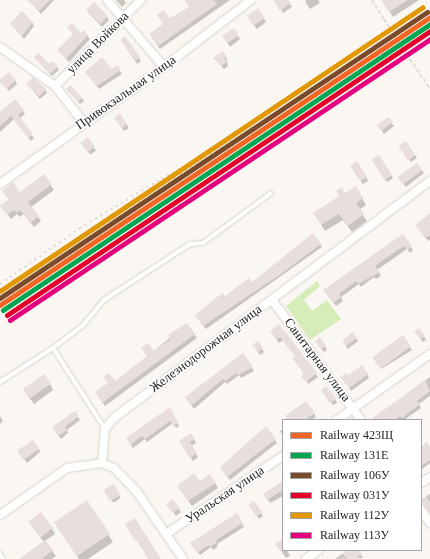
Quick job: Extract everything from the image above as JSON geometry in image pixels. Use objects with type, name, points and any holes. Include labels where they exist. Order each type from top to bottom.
[{"type":"street","points":[[106,0],[123,16],[164,67]]},
{"type":"street","name":"улица Войкова","points":[[55,86],[123,16],[141,0]]},
{"type":"street","name":"Привокзальная улица","points":[[0,184],[164,67],[252,0]]},
{"type":"street","points":[[0,47],[55,86],[84,123]]},
{"type":"street","name":"Железнодорожная улица","points":[[105,430],[114,418],[430,181]]},
{"type":"street","name":"Санитарная улица","points":[[272,300],[360,419]]},
{"type":"street","points":[[339,419],[430,354]]},
{"type":"street","points":[[102,463],[105,430]]},
{"type":"street","name":"Уральская улица","points":[[166,534],[282,457]]},
{"type":"street","points":[[0,515],[67,468],[102,463],[114,468],[137,492],[183,559]]},
{"type":"street","points":[[422,512],[430,524]]},
{"type":"street","points":[[306,559],[318,551]]},
{"type":"lane","points":[[0,382],[53,348],[83,325],[104,300],[190,244],[203,243],[271,193]]},
{"type":"lane","points":[[53,348],[105,430]]},
{"type":"lane","points":[[0,554],[3,559]]},
{"type":"path","points":[[372,0],[430,89]]},
{"type":"path","points":[[376,58],[420,29]]},
{"type":"green space","points":[[317,281],[320,286],[304,300],[312,311],[327,300],[341,319],[310,340],[286,306]]},
{"type":"building","points":[[27,0],[50,0],[39,11]]},
{"type":"building","points":[[185,0],[214,0],[217,4],[158,46],[149,34],[163,24],[157,15],[164,10],[169,18],[180,13],[190,6]]},
{"type":"building","points":[[273,0],[288,0],[291,3],[280,11]]},
{"type":"building","points":[[381,0],[408,0],[389,12]]},
{"type":"building","points":[[94,2],[108,16],[100,24],[86,10]]},
{"type":"building","points":[[258,8],[265,18],[253,26],[247,16]]},
{"type":"building","points":[[22,11],[33,22],[22,36],[10,24]]},
{"type":"building","points":[[72,23],[81,33],[84,30],[88,35],[66,59],[57,50],[73,34],[67,27]]},
{"type":"building","points":[[234,28],[239,36],[227,43],[222,35]]},
{"type":"building","points":[[125,36],[140,57],[135,61],[120,40]]},
{"type":"building","points":[[223,51],[227,57],[224,59],[227,62],[221,66],[213,58]]},
{"type":"building","points":[[39,53],[49,64],[53,61],[58,66],[50,74],[34,57]]},
{"type":"building","points":[[102,57],[112,69],[117,65],[121,70],[97,86],[85,72]]},
{"type":"building","points":[[9,72],[16,80],[6,89],[0,80]]},
{"type":"building","points":[[33,77],[46,89],[39,97],[26,84]]},
{"type":"building","points":[[71,85],[82,98],[78,102],[66,89]]},
{"type":"building","points":[[15,99],[24,110],[18,115],[33,134],[28,138],[11,116],[0,126],[0,112]]},
{"type":"building","points":[[120,113],[127,124],[122,128],[114,118]]},
{"type":"building","points":[[389,117],[393,122],[381,131],[377,125]]},
{"type":"building","points":[[88,137],[95,147],[88,152],[81,142]]},
{"type":"building","points":[[406,141],[415,155],[408,160],[398,146]]},
{"type":"building","points":[[379,155],[392,175],[385,180],[371,160]]},
{"type":"building","points":[[357,161],[367,177],[361,181],[350,166]]},
{"type":"building","points":[[417,163],[422,170],[403,184],[398,177]]},
{"type":"building","points":[[44,174],[52,184],[28,202],[39,216],[30,223],[20,210],[16,213],[14,210],[7,215],[0,206],[9,199],[2,191],[13,182],[20,192]]},
{"type":"building","points":[[356,186],[363,198],[356,203],[364,214],[348,226],[339,214],[321,225],[313,213],[339,196],[336,191],[342,187],[345,193]]},
{"type":"building","points":[[430,213],[430,235],[425,238],[415,225]]},
{"type":"building","points":[[313,233],[321,244],[278,276],[203,326],[195,315],[222,293],[225,296],[249,278],[252,282]]},
{"type":"building","points":[[403,234],[412,246],[407,250],[404,246],[375,266],[380,272],[358,284],[356,281],[339,294],[341,297],[333,303],[323,290]]},
{"type":"building","points":[[187,323],[195,334],[102,403],[95,392],[108,383],[103,377],[109,373],[115,381],[147,356],[141,348],[148,343],[154,351],[171,339],[168,335]]},
{"type":"building","points":[[279,324],[317,373],[306,382],[301,376],[304,374],[292,358],[295,357],[280,337],[277,340],[270,331]]},
{"type":"building","points":[[419,328],[425,336],[420,340],[414,332]]},
{"type":"building","points":[[353,332],[357,338],[346,346],[342,341]]},
{"type":"building","points":[[403,335],[411,346],[380,369],[372,357]]},
{"type":"building","points":[[320,337],[326,346],[321,349],[315,341]]},
{"type":"building","points":[[258,341],[263,348],[258,352],[252,345]]},
{"type":"building","points":[[243,353],[253,367],[238,375],[236,373],[225,381],[223,379],[191,406],[185,397]]},
{"type":"building","points":[[362,365],[368,374],[349,388],[340,377],[346,373],[348,375]]},
{"type":"building","points":[[44,374],[51,384],[30,399],[23,389]]},
{"type":"building","points":[[425,380],[430,391],[417,401],[420,404],[402,418],[400,416],[396,419],[371,419]]},
{"type":"building","points":[[326,386],[336,399],[330,403],[321,390]]},
{"type":"building","points":[[306,401],[315,413],[306,419],[287,419],[285,416]]},
{"type":"building","points":[[170,407],[178,423],[173,426],[170,421],[145,439],[142,436],[130,445],[126,438]]},
{"type":"building","points":[[75,411],[79,416],[65,427],[67,430],[59,436],[52,427]]},
{"type":"building","points":[[266,426],[276,439],[227,477],[220,467]]},
{"type":"building","points":[[191,433],[195,439],[190,442],[197,453],[190,458],[179,441]]},
{"type":"building","points":[[33,440],[39,449],[23,460],[17,451]]},
{"type":"building","points":[[427,442],[430,447],[430,460],[422,465],[422,446]]},
{"type":"building","points":[[194,473],[200,481],[209,474],[216,483],[188,501],[177,486]]},
{"type":"building","points":[[282,482],[282,491],[267,500],[263,494]]},
{"type":"building","points":[[114,484],[120,495],[110,501],[104,490]]},
{"type":"building","points":[[426,496],[430,502],[430,513],[422,503]]},
{"type":"building","points":[[173,499],[180,508],[173,513],[166,505]]},
{"type":"building","points":[[87,500],[110,534],[77,556],[54,522]]},
{"type":"building","points":[[254,501],[262,512],[257,516],[248,505]]},
{"type":"building","points":[[41,512],[53,528],[40,538],[28,522]]},
{"type":"building","points":[[237,513],[243,523],[216,540],[217,542],[210,547],[209,545],[197,553],[190,543]]},
{"type":"building","points":[[135,518],[161,559],[148,559],[137,540],[135,541],[125,524]]},
{"type":"building","points":[[45,540],[53,550],[42,559],[19,559]]},
{"type":"building","points":[[282,540],[283,555],[275,544]]},
{"type":"building","points":[[347,551],[360,551],[362,554],[355,559],[347,559],[343,554]]},
{"type":"railway","points":[[0,298],[175,178],[430,11]]},
{"type":"railway","points":[[0,284],[80,228],[173,172]]},
{"type":"rail line","name":"112У","points":[[0,291],[423,7]]},
{"type":"rail line","name":"106У","points":[[0,298],[427,12]]},
{"type":"rail line","name":"423Щ","points":[[0,305],[430,17]]},
{"type":"rail line","name":"131Е","points":[[3,310],[430,24]]},
{"type":"rail line","name":"031У","points":[[7,315],[430,31]]},
{"type":"rail line","name":"113У","points":[[10,320],[430,39]]}]
